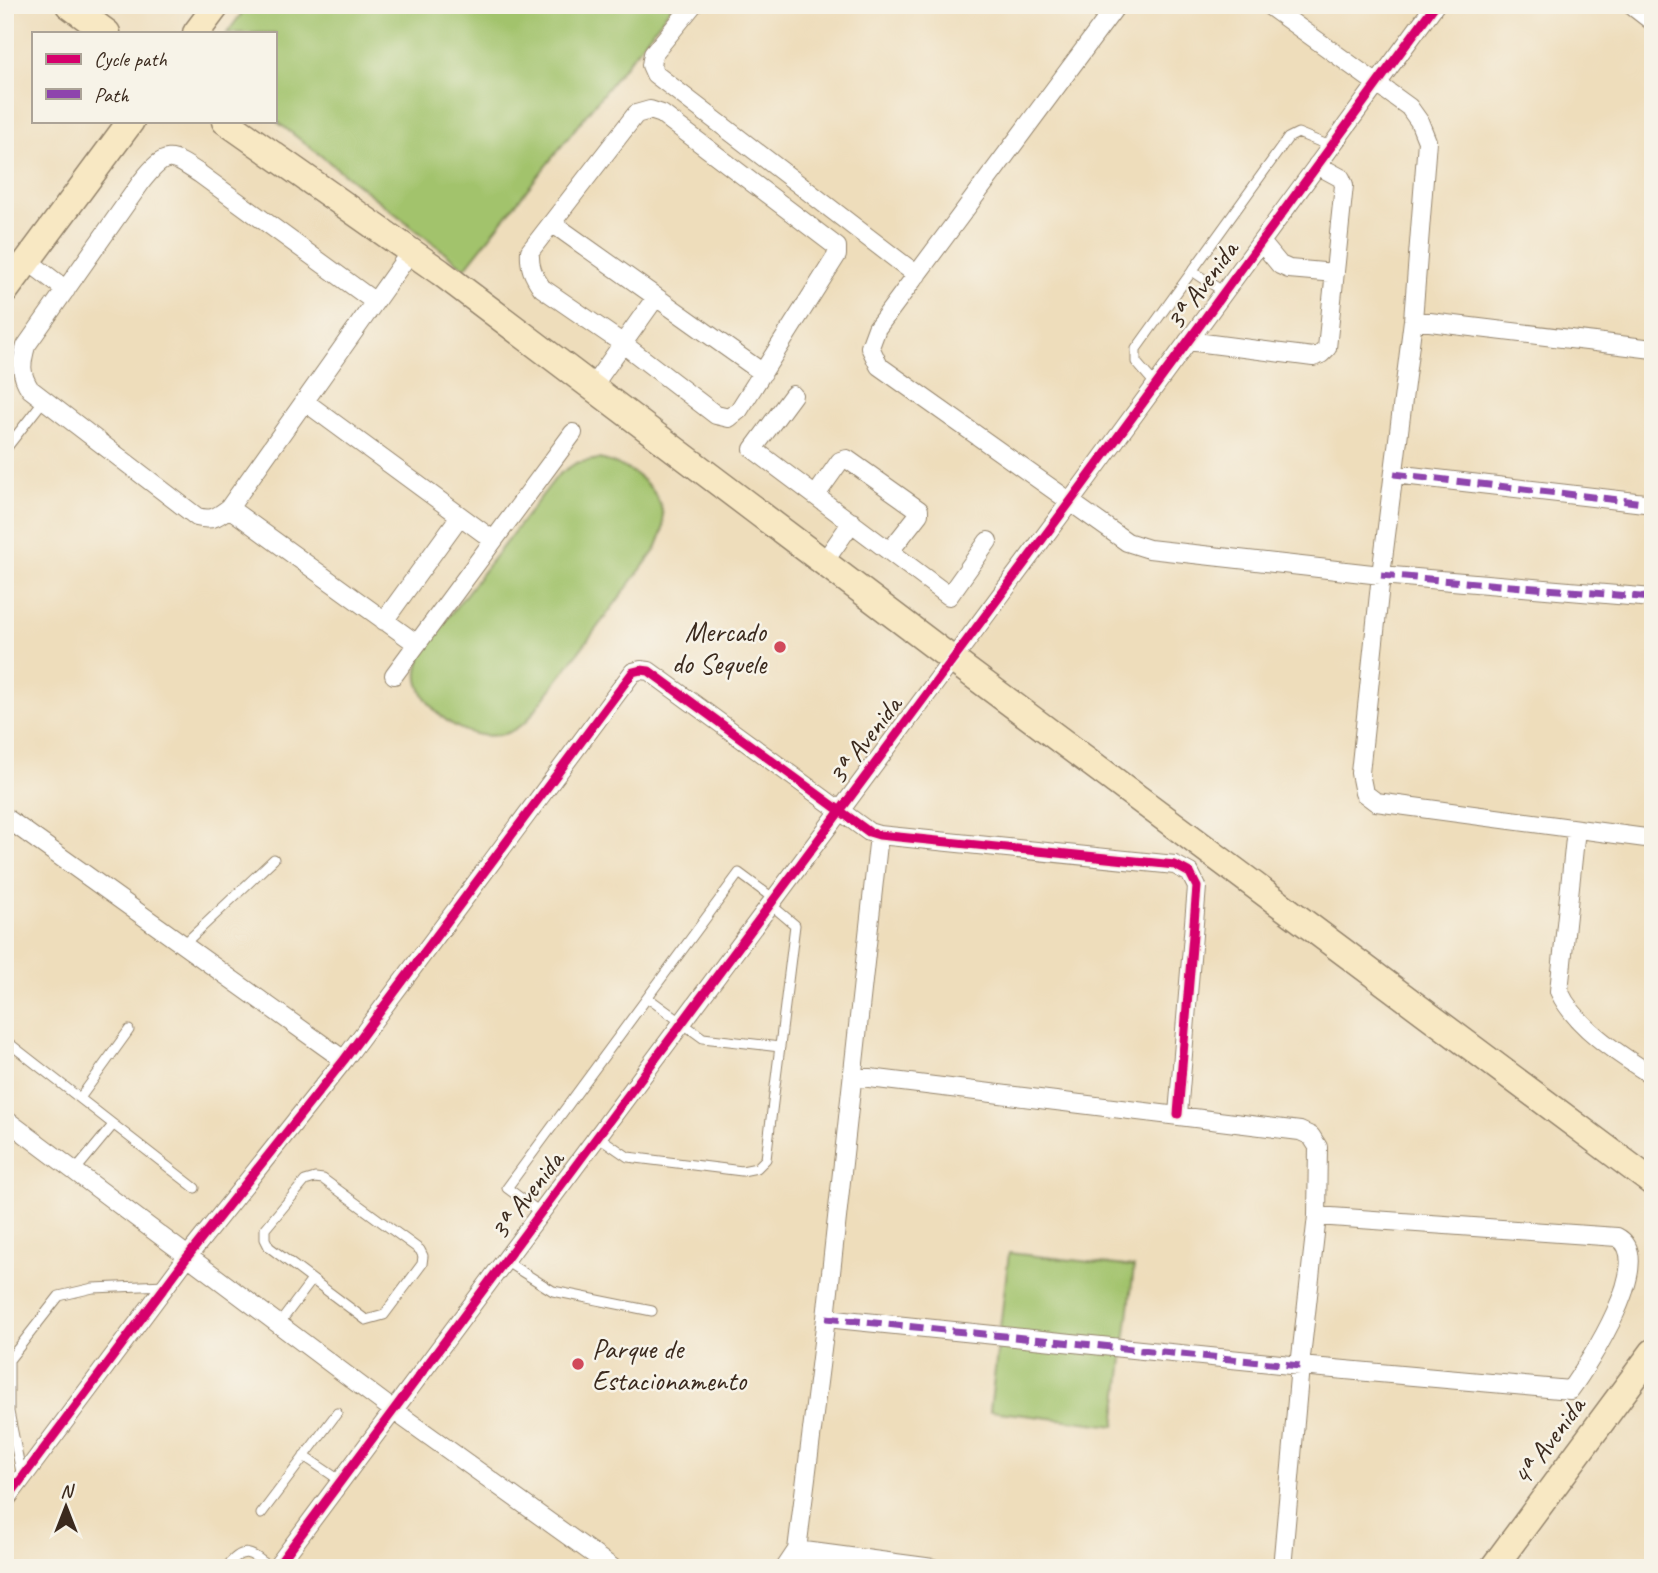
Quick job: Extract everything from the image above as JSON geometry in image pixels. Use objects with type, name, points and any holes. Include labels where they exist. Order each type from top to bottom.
[{"type":"street","points":[[69,5],[106,32]]},
{"type":"street","points":[[197,32],[217,5]]},
{"type":"street","points":[[693,5],[653,54],[651,65],[655,74],[917,275]]},
{"type":"street","points":[[1117,5],[877,328],[870,347],[878,366],[1127,542],[1149,549],[1381,575],[1653,598]]},
{"type":"street","points":[[1268,5],[1409,107],[1419,121],[1427,141],[1413,320],[1381,575],[1360,773],[1364,793],[1376,802],[1653,839]]},
{"type":"street","name":"3ª Avenida","points":[[276,1568],[953,660],[1435,5]]},
{"type":"street","points":[[1631,5],[1653,22]]},
{"type":"street","points":[[650,110],[662,114],[837,247],[837,255],[763,373],[739,410],[729,418],[716,415],[622,343],[542,288],[529,263],[530,251],[636,114],[650,110]]},
{"type":"street","points":[[5,291],[130,122]]},
{"type":"street","points":[[226,122],[411,251],[1653,1184]]},
{"type":"street","points":[[374,302],[176,158],[167,159],[156,163],[26,346],[22,376],[30,389],[197,517],[208,520],[217,518],[229,508],[411,251]]},
{"type":"street","points":[[1188,341],[1314,357],[1327,348],[1344,185],[1341,178],[1317,165]]},
{"type":"street","points":[[552,223],[763,373]]},
{"type":"street","points":[[1261,242],[1280,265],[1289,270],[1335,273]]},
{"type":"street","points":[[27,261],[66,290]]},
{"type":"street","points":[[592,387],[656,297]]},
{"type":"street","points":[[1413,320],[1653,349]]},
{"type":"street","points":[[793,395],[753,449],[949,596],[988,541]]},
{"type":"street","points":[[304,401],[493,540]]},
{"type":"street","points":[[394,675],[573,433]]},
{"type":"street","points":[[816,495],[840,461],[847,459],[919,510],[919,514],[890,551]]},
{"type":"street","points":[[1394,474],[1653,504]]},
{"type":"street","points":[[229,508],[417,645]]},
{"type":"street","points":[[384,621],[460,516]]},
{"type":"street","points":[[824,562],[852,522]]},
{"type":"street","points":[[5,1501],[188,1256],[344,1060],[633,672],[649,671],[869,832],[1175,865],[1190,873],[1197,887],[1178,1114]]},
{"type":"street","points":[[5,817],[344,1060]]},
{"type":"street","points":[[1576,829],[1559,990],[1567,1008],[1618,1054],[1653,1076]]},
{"type":"street","points":[[797,1559],[878,835]]},
{"type":"street","points":[[853,1076],[1178,1114],[1300,1131],[1311,1136],[1318,1147],[1317,1216],[1282,1568]]},
{"type":"street","points":[[5,1119],[393,1410],[613,1568]]},
{"type":"street","points":[[826,1318],[1300,1366],[1570,1390],[1616,1321],[1631,1270],[1631,1250],[1626,1241],[1617,1237],[1317,1216]]},
{"type":"street","name":"4ª Avenida","points":[[1493,1568],[1653,1352]]},
{"type":"street","points":[[785,1568],[797,1559],[933,1568]]},
{"type":"lane","points":[[1156,385],[1136,362],[1136,349],[1288,138],[1298,133],[1330,146]]},
{"type":"lane","points":[[1192,271],[1224,292]]},
{"type":"lane","points":[[7,444],[44,400]]},
{"type":"lane","points":[[183,944],[274,859]]},
{"type":"lane","points":[[541,1213],[507,1188],[739,873],[795,925],[766,1159],[757,1168],[742,1171],[628,1157],[599,1137]]},
{"type":"lane","points":[[648,998],[702,1038],[780,1047]]},
{"type":"lane","points":[[80,1098],[129,1030]]},
{"type":"lane","points":[[5,1040],[195,1188]]},
{"type":"lane","points":[[75,1171],[113,1125]]},
{"type":"lane","points":[[315,1178],[323,1179],[419,1250],[423,1256],[422,1264],[384,1315],[376,1319],[366,1320],[312,1280],[269,1247],[265,1239],[265,1229],[305,1181],[315,1178]]},
{"type":"lane","points":[[505,1261],[553,1291],[652,1311]]},
{"type":"lane","points":[[279,1324],[312,1280]]},
{"type":"lane","points":[[22,1478],[9,1412],[9,1360],[59,1296],[93,1288],[166,1285]]},
{"type":"lane","points":[[261,1514],[337,1413]]},
{"type":"lane","points":[[304,1456],[341,1481]]},
{"type":"lane","points":[[226,1568],[234,1556],[242,1552],[250,1553],[271,1568]]},
{"type":"green space","points":[[248,5],[673,5],[465,268],[276,121],[276,32],[228,32]]},
{"type":"green space","points":[[599,459],[635,474],[653,492],[663,515],[663,529],[656,549],[526,722],[509,732],[494,736],[480,735],[454,725],[432,707],[419,684],[418,670],[425,647],[558,475],[576,463]]},
{"type":"green space","points":[[1009,1253],[1134,1267],[1115,1426],[990,1411]]},
{"type":"marked path","points":[[1394,474],[1653,504]]},
{"type":"marked path","points":[[1381,575],[1653,598]]},
{"type":"marked path","points":[[826,1318],[1300,1366]]},
{"type":"cycle path","points":[[276,1568],[1070,502],[1435,5]]},
{"type":"cycle path","points":[[5,1501],[188,1256],[344,1060],[633,672],[649,671],[869,832],[1175,865],[1190,873],[1197,887],[1178,1114]]},
{"type":"place","name":"Mercado do Sequele","points":[[780,647]]},
{"type":"place","name":"Parque de Estacionamento","points":[[578,1364]]}]
